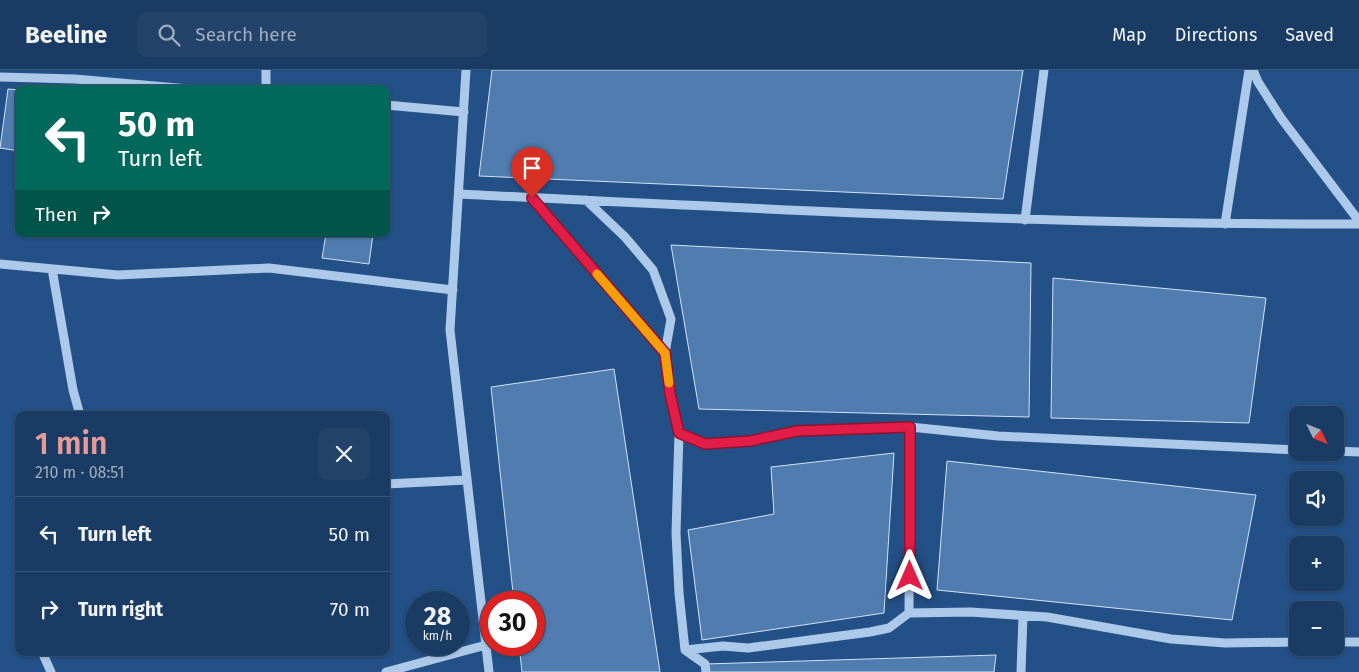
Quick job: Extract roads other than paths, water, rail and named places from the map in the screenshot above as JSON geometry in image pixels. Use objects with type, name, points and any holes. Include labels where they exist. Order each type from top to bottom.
[{"type":"street","points":[[266,70],[266,85]]},
{"type":"street","points":[[466,70],[450,330],[480,591]]},
{"type":"street","points":[[1025,220],[1044,70]]},
{"type":"street","points":[[1225,224],[1249,70]]},
{"type":"street","points":[[1253,70],[1258,82],[1281,118],[1359,222]]},
{"type":"street","points":[[0,77],[76,75],[157,85]]},
{"type":"street","points":[[390,105],[464,112]]},
{"type":"street","points":[[459,194],[1025,220],[1225,224],[1359,222]]},
{"type":"street","points":[[532,198],[665,353]]},
{"type":"street","points":[[586,200],[625,237],[653,270],[672,319],[665,353],[670,394],[679,433],[676,533],[679,593],[685,650],[705,664],[706,672]]},
{"type":"street","points":[[0,264],[118,275],[269,268],[453,290]]},
{"type":"street","points":[[52,269],[73,390],[79,411]]},
{"type":"street","points":[[679,433],[705,444],[750,441],[797,431],[910,427],[998,436],[1289,450]]},
{"type":"street","points":[[910,427],[910,613]]},
{"type":"street","points":[[1344,451],[1359,452]]},
{"type":"street","points":[[390,484],[468,480]]},
{"type":"street","points":[[685,650],[723,646],[748,648],[870,632],[889,628],[910,613],[970,612],[1047,617],[1171,639],[1226,643],[1289,642]]},
{"type":"street","points":[[1021,672],[1023,616]]},
{"type":"street","points":[[1344,642],[1359,642]]},
{"type":"street","points":[[386,672],[480,647]]},
{"type":"street","points":[[44,656],[51,672]]},
{"type":"street","points":[[487,656],[489,672]]}]
